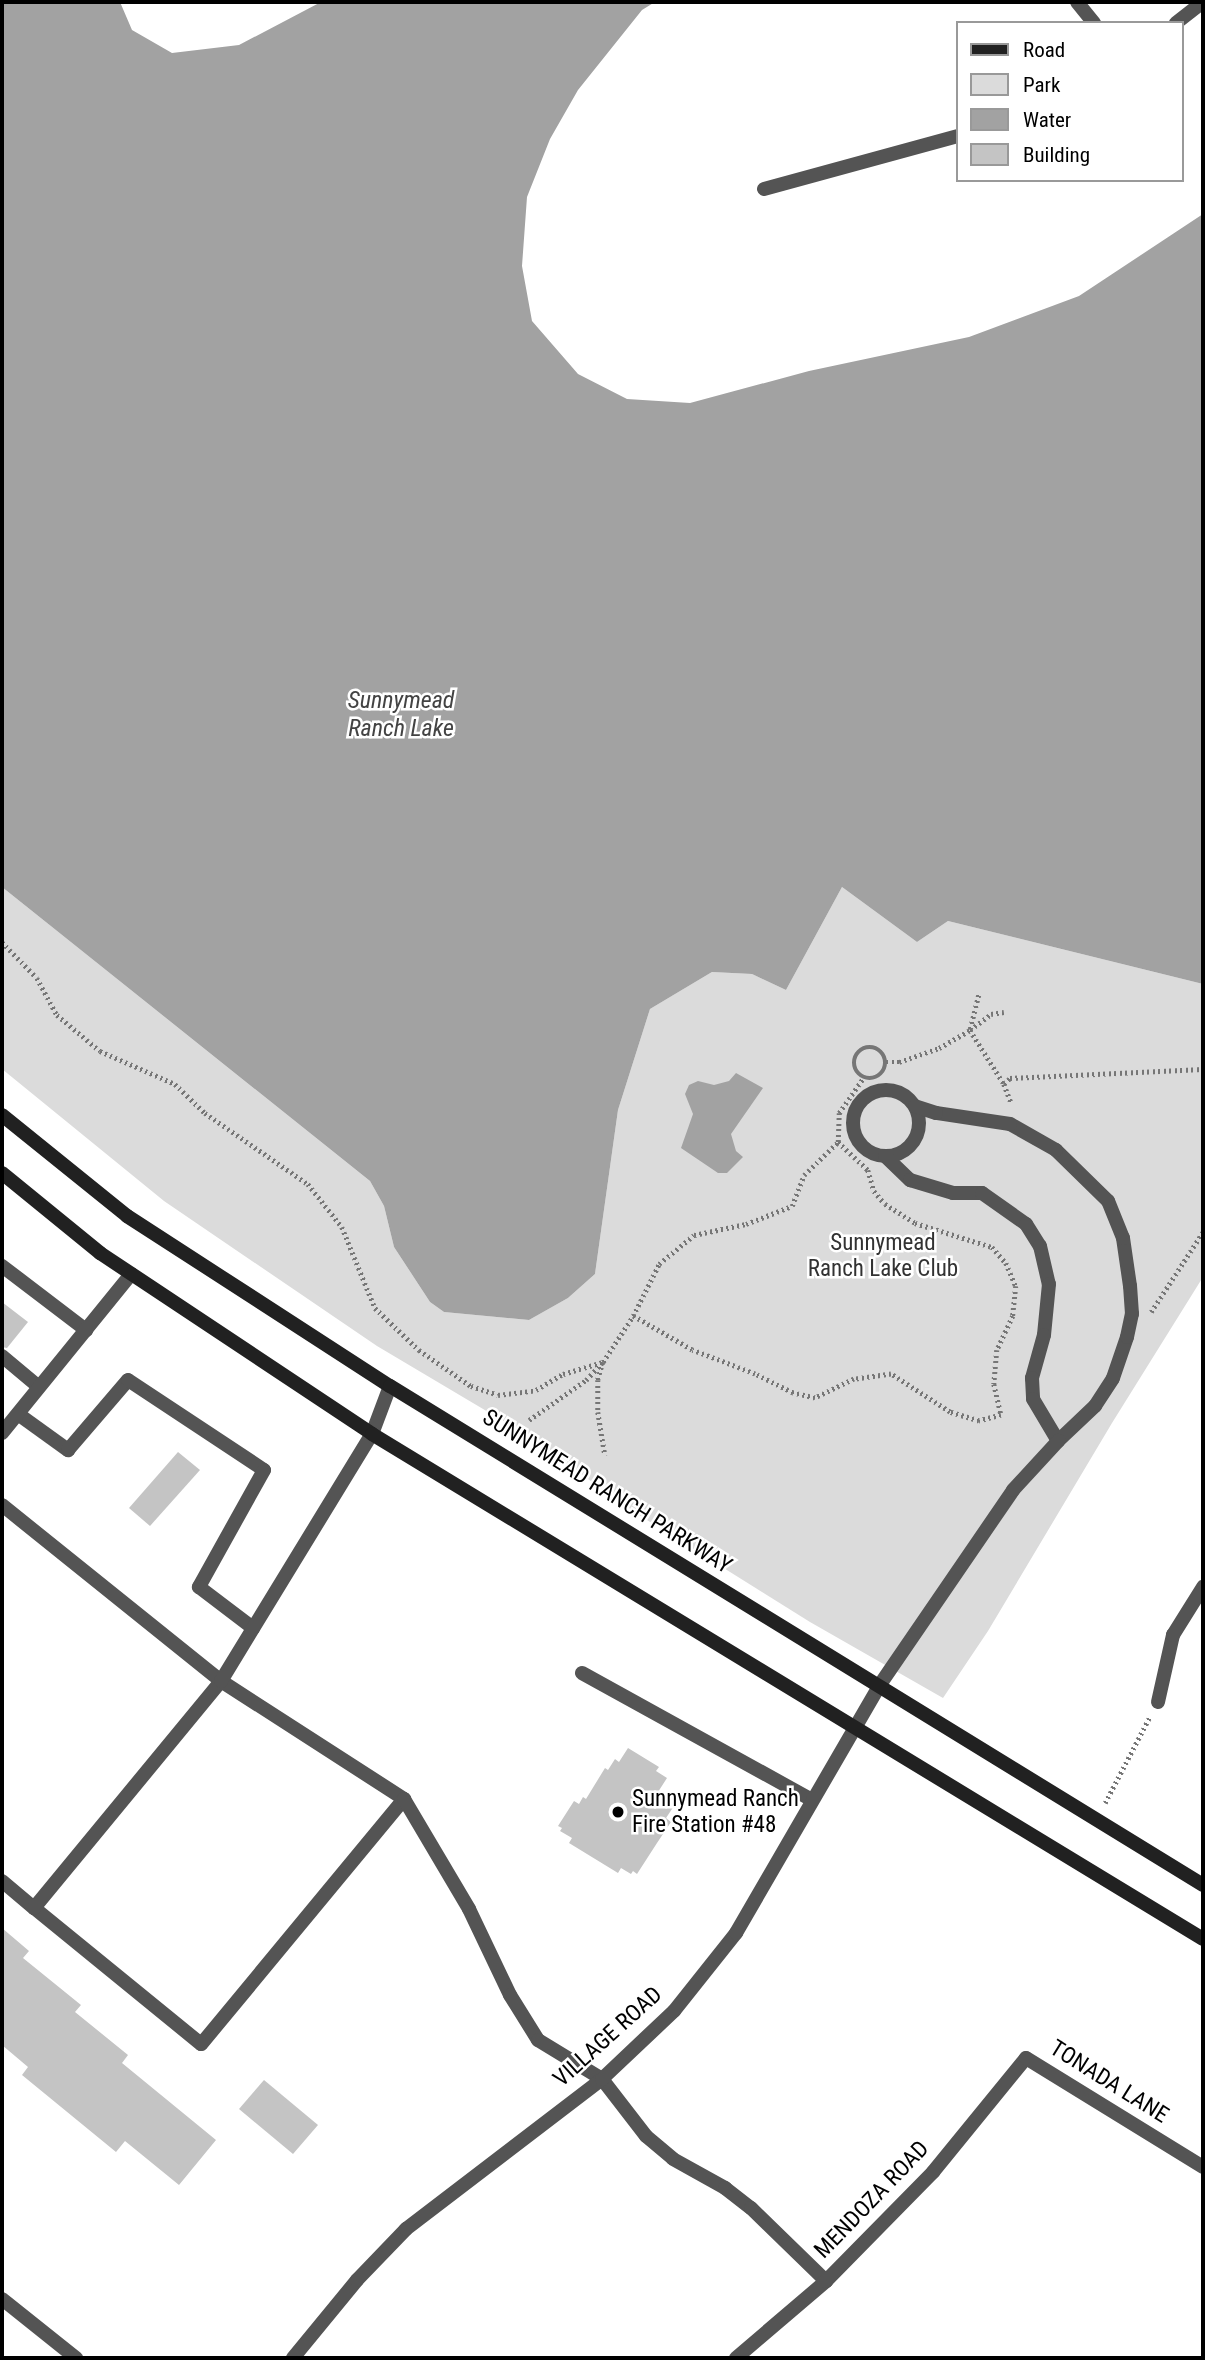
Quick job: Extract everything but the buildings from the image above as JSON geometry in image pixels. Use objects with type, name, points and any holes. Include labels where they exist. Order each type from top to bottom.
[{"type":"main road","name":"SUNNYMEAD RANCH PARKWAY","points":[[2,1115],[127,1216],[390,1386],[1203,1885]]},
{"type":"main road","points":[[2,1173],[100,1253],[372,1434],[855,1725],[1203,1939]]},
{"type":"street","points":[[1077,2],[1092,21]]},
{"type":"street","points":[[1179,21],[1203,2]]},
{"type":"street","points":[[764,189],[956,137]]},
{"type":"street","points":[[887,1089],[908,1097],[915,1106],[919,1125],[912,1144],[895,1155],[873,1154],[856,1138],[853,1127],[858,1105],[875,1091],[887,1089]]},
{"type":"street","name":"VILLAGE ROAD","points":[[293,2358],[357,2280],[406,2229],[602,2079],[674,2011],[736,1933],[879,1686],[1013,1490],[1058,1441],[1096,1406],[1113,1378],[1132,1314],[1123,1238],[1108,1201],[1056,1150],[1010,1125],[936,1113],[915,1106]]},
{"type":"street","points":[[885,1156],[909,1180],[953,1193],[982,1193],[1026,1224],[1040,1246],[1049,1284],[1044,1335],[1032,1378],[1033,1399],[1058,1441]]},
{"type":"street","points":[[2,1266],[86,1330]]},
{"type":"street","points":[[2,1433],[131,1274]]},
{"type":"street","points":[[2,1356],[39,1387]]},
{"type":"street","points":[[18,1413],[68,1450],[128,1380],[264,1470],[199,1587],[253,1628]]},
{"type":"street","points":[[34,1908],[221,1681],[372,1434],[390,1386]]},
{"type":"street","points":[[2,1505],[221,1681],[404,1799],[469,1909],[510,1995],[538,2040],[602,2079],[646,2136],[673,2159],[725,2188],[751,2207],[826,2281]]},
{"type":"street","points":[[1158,1702],[1173,1636],[1203,1587]]},
{"type":"street","points":[[582,1673],[812,1800]]},
{"type":"street","points":[[2,1881],[201,2044],[404,1799]]},
{"type":"street","name":"TONADA LANE","points":[[1026,2058],[1203,2167]]},
{"type":"street","name":"MENDOZA ROAD","points":[[736,2358],[826,2281],[933,2172],[1026,2058]]},
{"type":"street","points":[[2,2299],[76,2358]]},
{"type":"path","points":[[2,942],[37,978],[57,1015],[100,1051],[175,1084],[205,1112],[308,1184],[342,1227],[375,1308],[419,1350],[471,1386],[498,1395],[536,1390],[563,1374],[603,1362]]},
{"type":"path","points":[[979,992],[970,1030],[1004,1084],[1011,1102]]},
{"type":"path","points":[[887,1062],[899,1062],[939,1048],[991,1014],[1004,1012]]},
{"type":"path","points":[[862,1049],[878,1049],[887,1062],[879,1076],[864,1077],[856,1070],[854,1061],[862,1049]]},
{"type":"path","points":[[1004,1084],[1010,1078],[1203,1069]]},
{"type":"path","points":[[529,1420],[586,1380],[603,1362],[633,1316],[659,1264],[694,1235],[746,1224],[792,1206],[804,1175],[838,1142],[839,1113],[864,1077]]},
{"type":"path","points":[[633,1316],[692,1350],[755,1374],[793,1393],[815,1398],[853,1379],[891,1374],[950,1412],[979,1420],[1001,1415],[994,1384],[997,1350],[1013,1316],[1016,1286],[1006,1263],[992,1247],[915,1223],[885,1204],[874,1191],[868,1171],[838,1142]]},
{"type":"path","points":[[1150,1313],[1203,1232]]},
{"type":"path","points":[[603,1362],[598,1380],[598,1412],[605,1455]]},
{"type":"path","points":[[1097,1819],[1158,1702]]},
{"type":"green space","name":"Sunnymead Ranch Lake Club","points":[[2,887],[370,1181],[384,1206],[394,1247],[430,1302],[444,1312],[529,1320],[568,1298],[595,1274],[618,1110],[650,1009],[712,972],[752,974],[786,990],[842,887],[917,942],[948,921],[1203,984],[1203,1277],[988,1631],[943,1698],[810,1622],[639,1515],[520,1431],[377,1346],[164,1201],[2,1069]]},
{"type":"water","name":"Sunnymead Ranch Lake","points":[[2,2],[120,2],[132,30],[172,53],[239,45],[321,2],[655,2],[642,10],[578,90],[550,139],[527,197],[522,266],[532,321],[578,374],[627,399],[690,403],[809,371],[969,337],[1079,296],[1203,214],[1203,984],[948,921],[917,942],[842,887],[786,990],[752,974],[712,972],[650,1009],[618,1110],[595,1274],[568,1298],[529,1320],[444,1312],[430,1302],[394,1247],[384,1206],[370,1181],[2,887]]},
{"type":"water","points":[[736,1073],[763,1088],[731,1134],[736,1151],[743,1157],[727,1173],[718,1173],[681,1148],[693,1114],[685,1094],[689,1085],[698,1081],[714,1085],[729,1081]]},
{"type":"place","name":"Sunnymead Ranch Fire Station #48","points":[[618,1812]]}]
